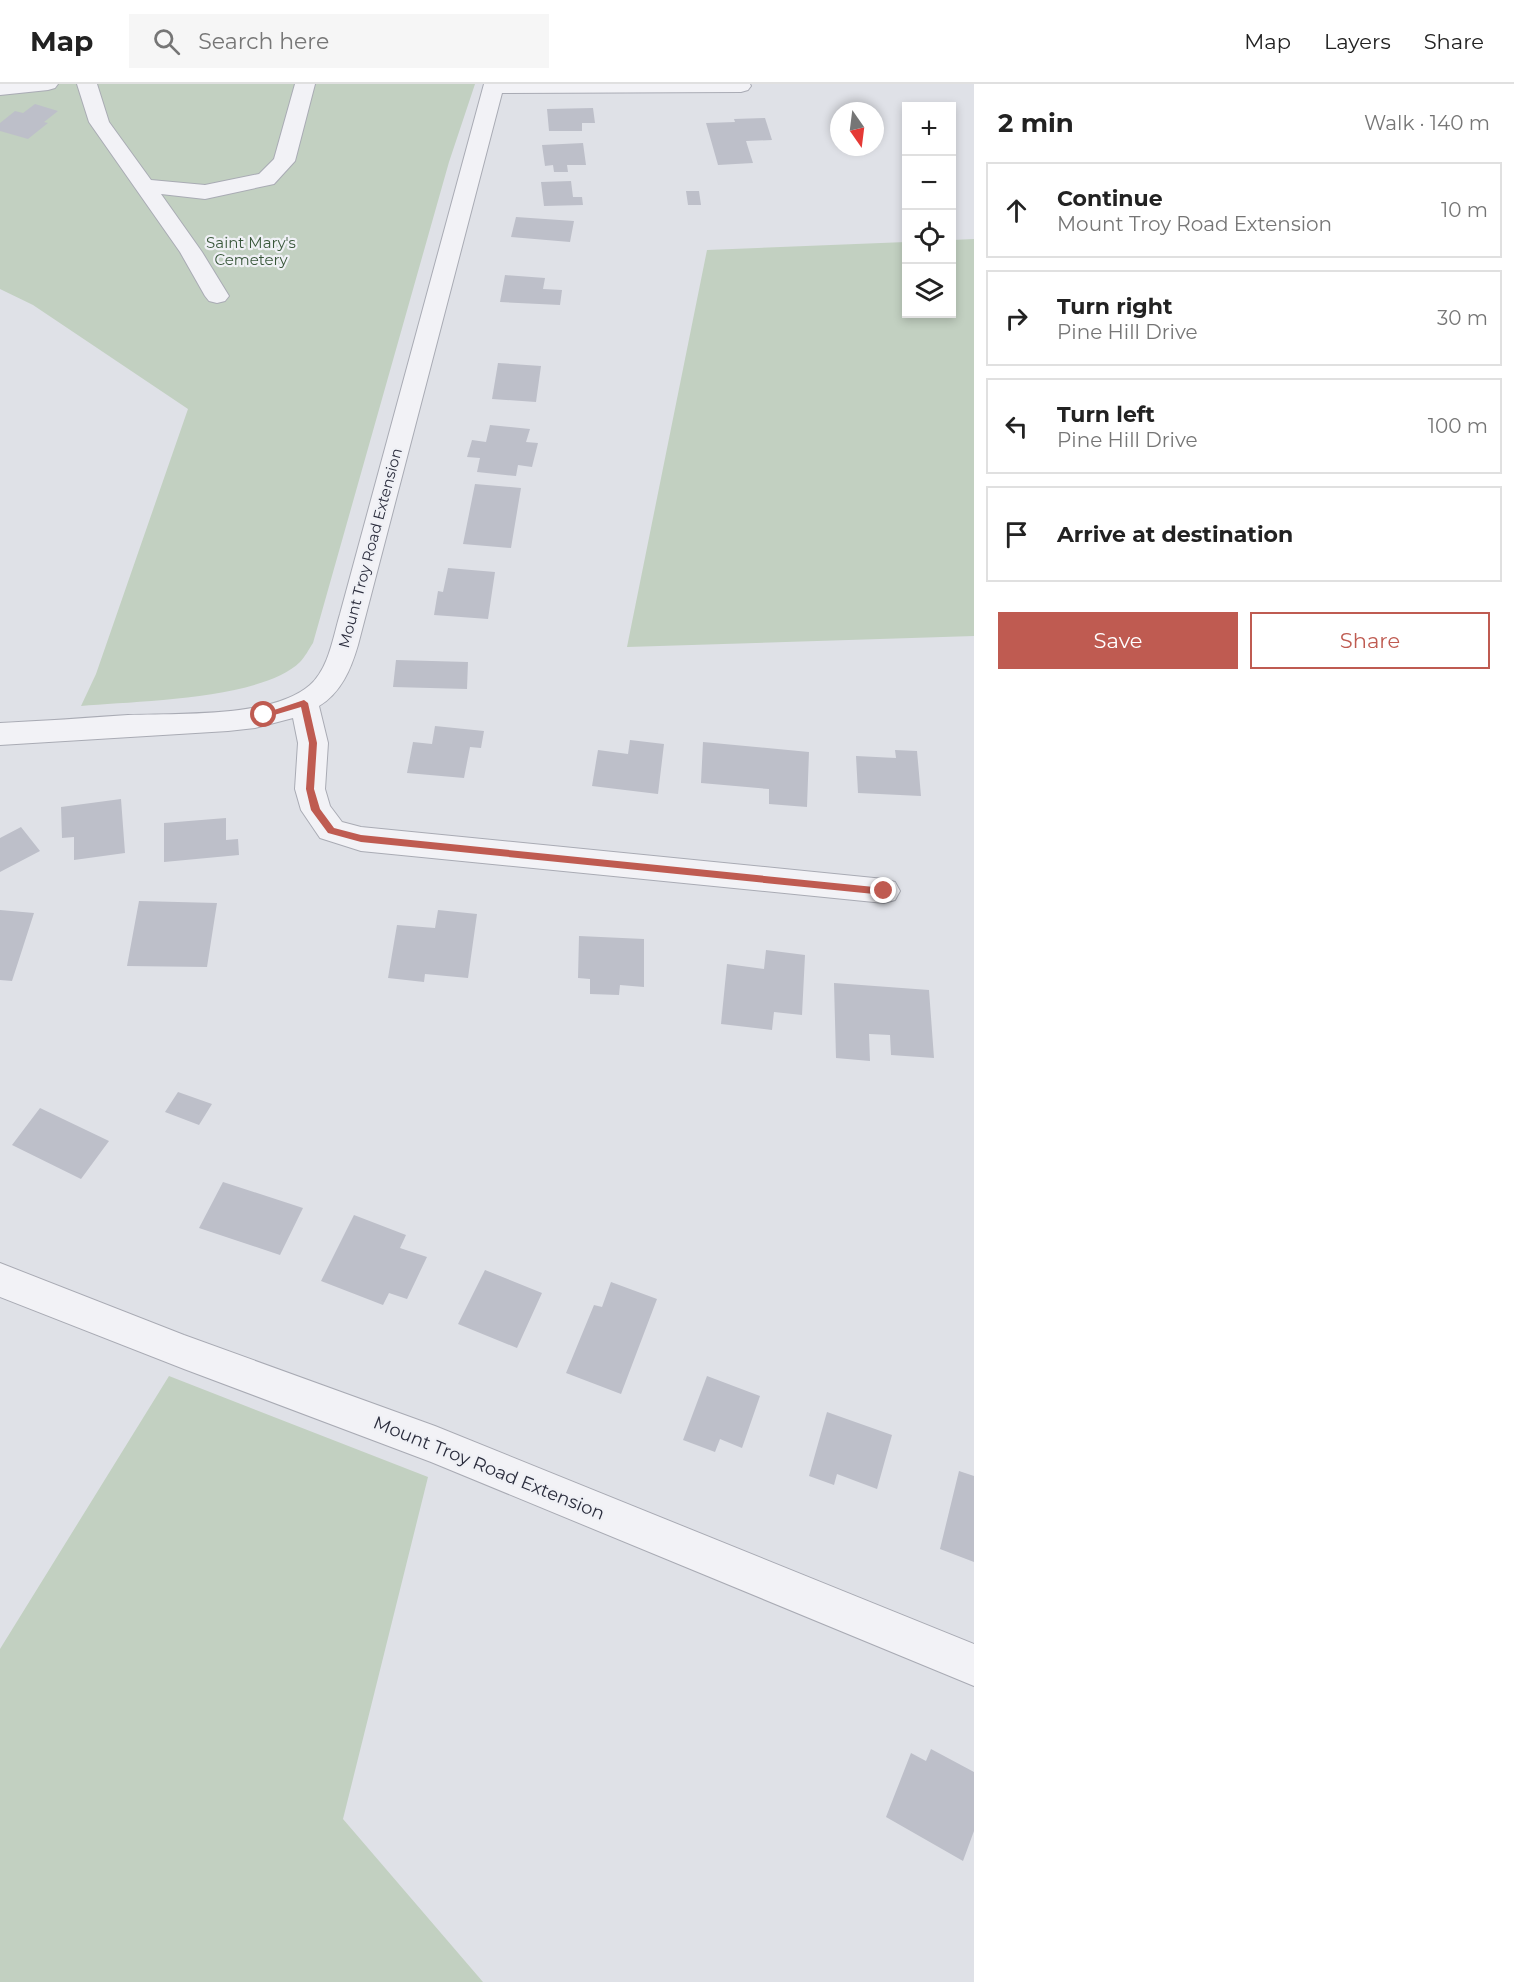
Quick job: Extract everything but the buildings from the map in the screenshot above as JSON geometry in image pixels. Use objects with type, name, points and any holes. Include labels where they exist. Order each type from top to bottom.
[{"type":"street","points":[[0,89],[48,84]]},
{"type":"street","points":[[87,84],[99,122],[191,252],[216,296]]},
{"type":"street","points":[[144,186],[205,192],[267,178],[284,161],[305,84]]},
{"type":"street","points":[[494,86],[741,86]]},
{"type":"street","name":"Mount Troy Road Extension","points":[[0,734],[221,721],[264,715],[304,703],[329,681],[338,663],[354,614],[494,86]]},
{"type":"street","points":[[304,703],[313,743],[310,789],[316,810],[331,830],[361,839],[884,891]]},
{"type":"street","name":"Mount Troy Road Extension","points":[[0,1280],[184,1352],[435,1444],[974,1665]]},
{"type":"green space","name":"Saint Mary's Cemetery","points":[[0,84],[475,84],[449,162],[313,643],[300,662],[282,675],[257,684],[196,696],[81,706],[96,674],[188,409],[33,305],[0,289]]},
{"type":"green space","points":[[974,239],[974,636],[627,647],[707,250],[902,242],[902,318],[956,318],[956,240]]},
{"type":"green space","points":[[169,1376],[428,1477],[343,1819],[483,1982],[0,1982],[0,1649]]},
{"type":"route","points":[[264,715],[304,703],[313,743],[310,789],[316,810],[331,830],[361,839],[884,891]]}]
